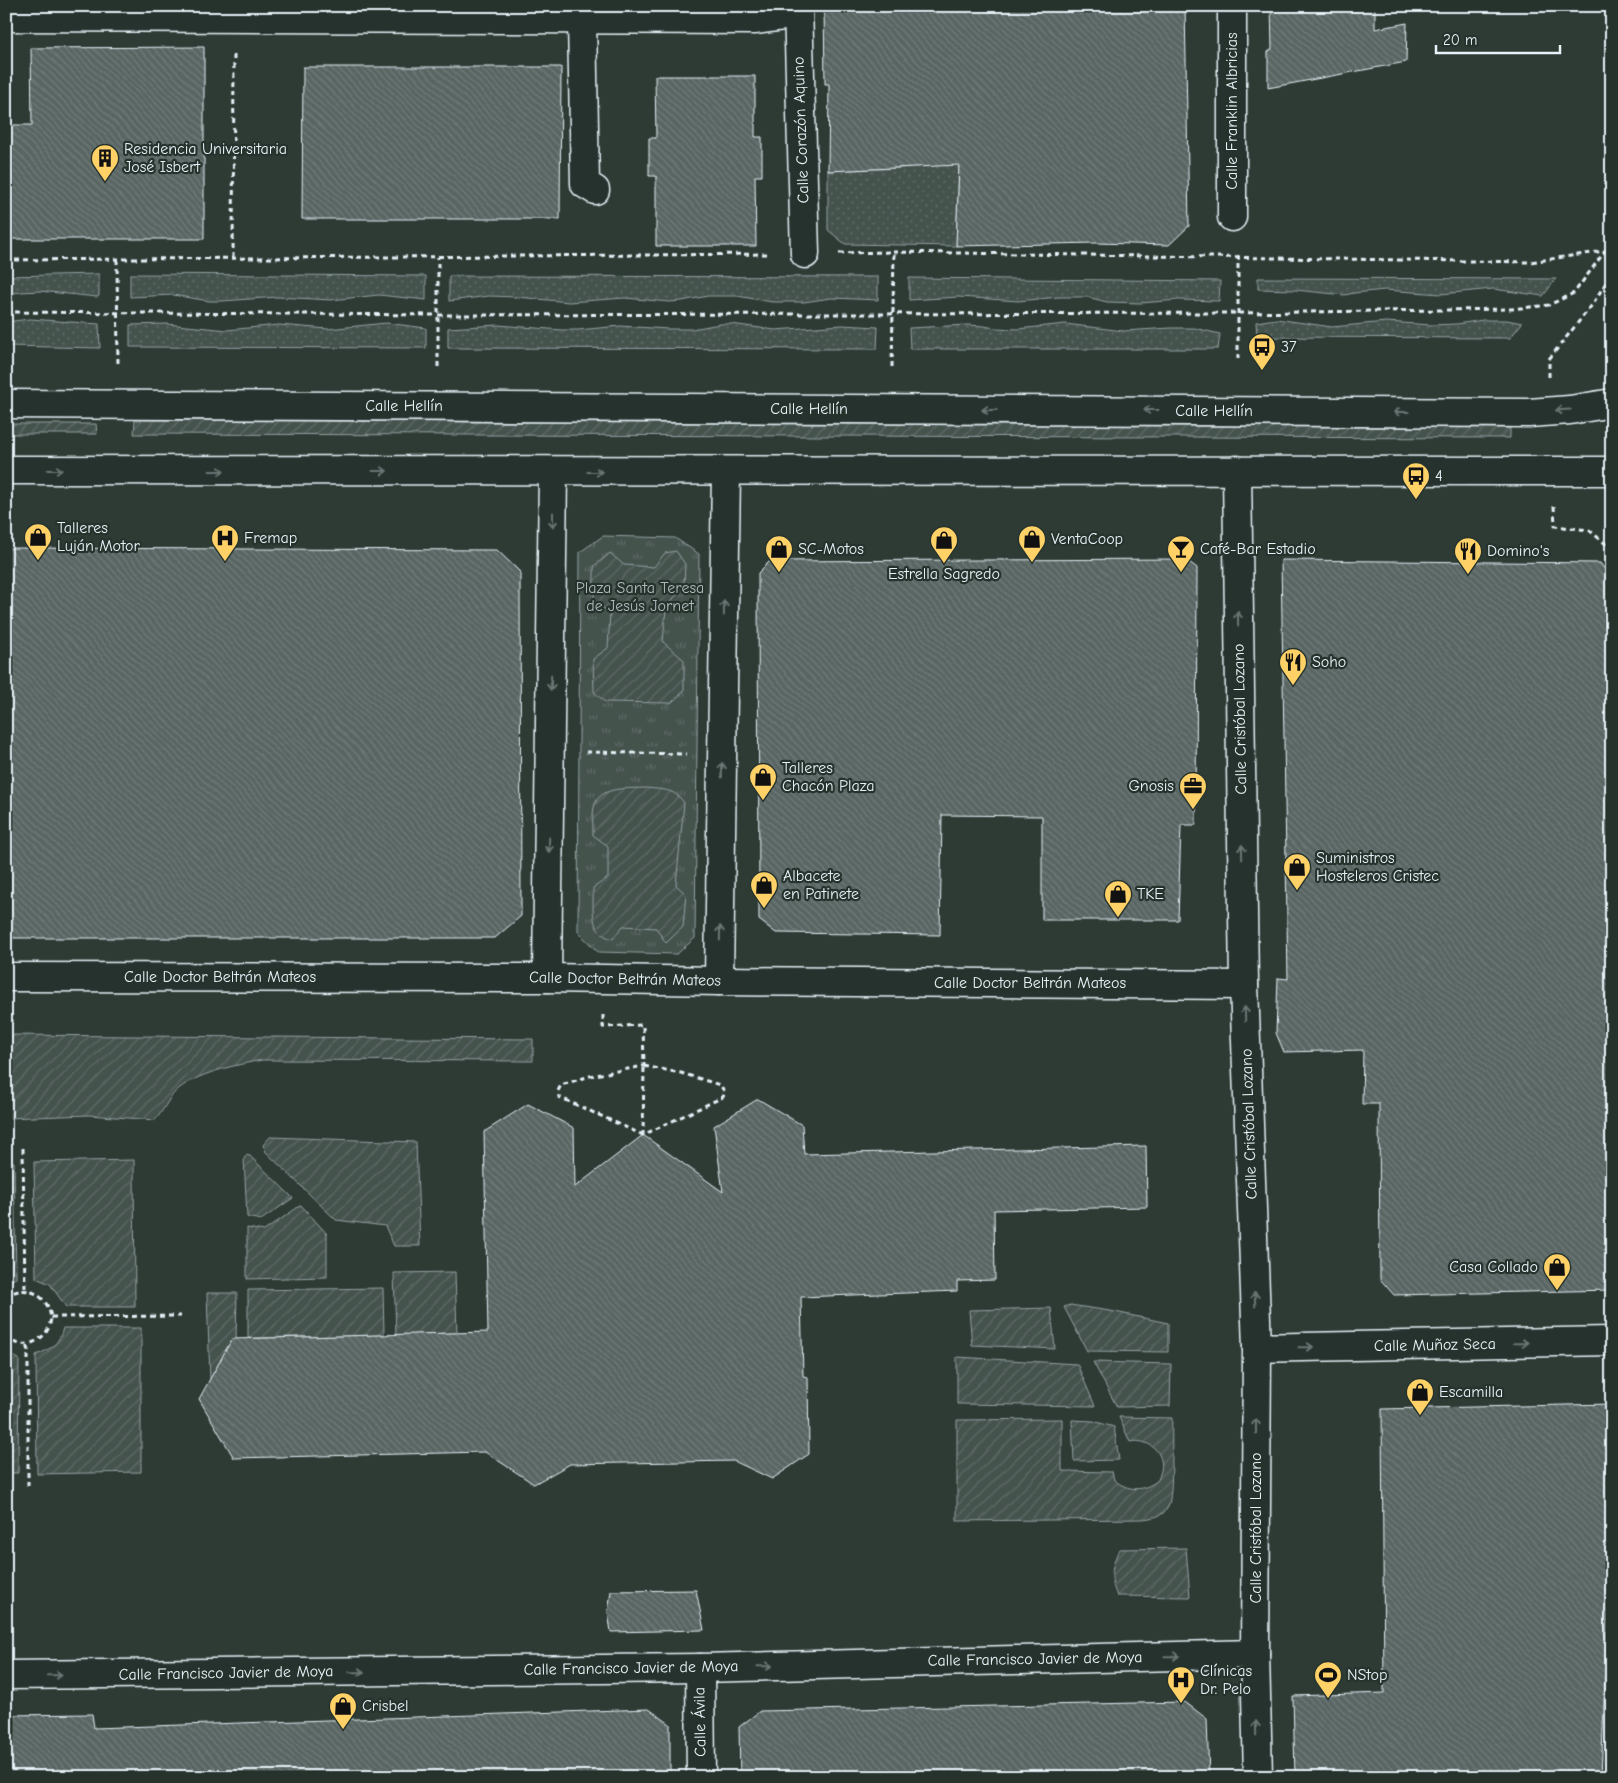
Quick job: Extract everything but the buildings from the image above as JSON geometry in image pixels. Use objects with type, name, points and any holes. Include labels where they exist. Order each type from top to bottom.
[{"type":"street","points":[[6,17],[756,20],[785,16],[794,6]]},
{"type":"street","name":"Calle Corazón Aquino","points":[[798,6],[805,254]]},
{"type":"street","name":"Calle Franklin Albricias","points":[[1232,6],[1232,217]]},
{"type":"street","points":[[582,19],[585,184],[595,190]]},
{"type":"street","name":"Calle Hellín","points":[[6,404],[1529,412],[1570,410],[1612,403]]},
{"type":"street","points":[[6,470],[553,472],[1612,471]]},
{"type":"street","name":"Calle Cristóbal Lozano","points":[[1236,470],[1244,985],[1257,1348],[1255,1654],[1258,1777]]},
{"type":"street","points":[[719,981],[726,471]]},
{"type":"street","points":[[547,978],[553,472]]},
{"type":"street","name":"Calle Doctor Beltrán Mateos","points":[[6,976],[603,978],[719,981],[1244,985]]},
{"type":"street","name":"Calle Muñoz Seca","points":[[1257,1348],[1612,1341]]},
{"type":"street","name":"Calle Francisco Javier de Moya","points":[[6,1675],[700,1668],[1255,1654]]},
{"type":"street","name":"Calle Ávila","points":[[700,1668],[701,1777]]},
{"type":"path","points":[[233,258],[234,45]]},
{"type":"path","points":[[1232,217],[1237,238],[1238,362]]},
{"type":"path","points":[[6,312],[438,315],[1238,313],[1512,309],[1549,306],[1574,293],[1605,251],[1612,246]]},
{"type":"path","points":[[892,367],[894,252]]},
{"type":"path","points":[[438,257],[438,367]]},
{"type":"path","points":[[117,259],[118,367]]},
{"type":"path","points":[[1549,359],[1592,305],[1612,273]]},
{"type":"path","points":[[1555,526],[1589,530],[1612,549]]},
{"type":"path","points":[[550,751],[722,754]]},
{"type":"path","points":[[603,978],[603,1027],[643,1025],[643,1135]]},
{"type":"path","points":[[644,1066],[681,1073],[720,1084],[725,1092],[723,1097],[643,1135],[559,1097],[558,1091],[561,1085],[590,1076],[644,1066]]},
{"type":"path","points":[[23,1148],[26,1290]]},
{"type":"path","points":[[6,1297],[10,1294],[26,1290],[35,1293],[46,1302],[51,1317],[46,1333],[28,1345],[14,1343],[6,1338]]},
{"type":"path","points":[[51,1317],[181,1316]]},
{"type":"path","points":[[28,1345],[28,1486]]},
{"type":"green space","points":[[959,159],[956,246],[845,244],[828,230],[828,171],[902,168]]},
{"type":"green space","points":[[99,274],[99,296],[97,297],[39,291],[6,294],[6,276]]},
{"type":"green space","points":[[130,274],[426,276],[426,300],[379,295],[331,300],[278,297],[222,301],[209,301],[173,295],[130,297]]},
{"type":"green space","points":[[449,276],[878,277],[878,300],[831,298],[804,302],[772,302],[737,296],[708,296],[669,302],[625,298],[569,302],[489,296],[449,301]]},
{"type":"green space","points":[[909,278],[1220,281],[1219,301],[1179,300],[1140,303],[1107,302],[1087,297],[1059,297],[1018,301],[959,297],[909,300]]},
{"type":"green space","points":[[1258,278],[1556,279],[1543,296],[1493,289],[1441,294],[1385,290],[1345,295],[1295,290],[1258,289]]},
{"type":"green space","points":[[30,319],[99,324],[100,348],[6,346],[6,322]]},
{"type":"green space","points":[[1276,319],[1332,327],[1386,322],[1432,325],[1483,320],[1507,320],[1522,323],[1510,338],[1257,337],[1256,322]]},
{"type":"green space","points":[[386,323],[426,328],[426,348],[130,347],[130,325],[167,324],[227,330],[279,325],[328,329]]},
{"type":"green space","points":[[720,324],[775,330],[842,325],[878,327],[877,349],[448,348],[448,328],[498,325],[562,330],[620,326],[692,329]]},
{"type":"green space","points":[[1065,324],[1124,331],[1194,328],[1220,334],[1218,349],[910,349],[909,328],[968,325],[1018,329]]},
{"type":"green space","points":[[135,420],[1510,428],[1510,438],[134,434]]},
{"type":"green space","points":[[6,424],[96,424],[97,434],[6,434]]},
{"type":"green space","name":"Plaza Santa Teresa de Jesús Jornet","points":[[603,536],[675,538],[699,554],[695,938],[677,954],[598,952],[578,932],[580,552]]},
{"type":"green space","points":[[676,551],[685,564],[684,585],[666,608],[663,642],[684,660],[684,691],[671,703],[605,702],[594,692],[593,659],[608,648],[610,613],[594,601],[594,566],[610,553],[624,565],[654,567],[665,553]]},
{"type":"green space","points":[[646,788],[672,792],[684,803],[676,885],[686,894],[683,927],[666,943],[656,928],[623,926],[613,939],[605,936],[596,926],[593,912],[593,888],[608,878],[608,846],[593,835],[594,807],[597,800],[608,792]]},
{"type":"green space","points":[[6,1035],[533,1039],[533,1061],[262,1060],[216,1071],[183,1085],[170,1098],[155,1120],[89,1115],[6,1118]]},
{"type":"green space","points":[[270,1137],[416,1142],[420,1246],[394,1246],[385,1226],[336,1220],[266,1152],[263,1145]]},
{"type":"green space","points":[[246,1155],[250,1156],[293,1198],[261,1220],[247,1217],[244,1159]]},
{"type":"green space","points":[[134,1160],[135,1307],[66,1307],[50,1284],[36,1278],[34,1162]]},
{"type":"green space","points":[[6,1162],[14,1162],[16,1278],[6,1283]]},
{"type":"green space","points":[[301,1205],[327,1234],[327,1277],[247,1279],[247,1228],[264,1231]]},
{"type":"green space","points":[[455,1272],[457,1333],[396,1335],[394,1273]]},
{"type":"green space","points":[[383,1288],[384,1335],[248,1338],[248,1290]]},
{"type":"green space","points":[[207,1293],[237,1293],[236,1339],[232,1339],[210,1380]]},
{"type":"green space","points":[[1070,1305],[1168,1323],[1168,1352],[1087,1351],[1064,1307]]},
{"type":"green space","points":[[1051,1308],[1055,1349],[972,1345],[969,1310]]},
{"type":"green space","points":[[63,1328],[141,1328],[141,1472],[37,1474],[36,1355],[46,1351],[57,1342]]},
{"type":"green space","points":[[6,1353],[19,1359],[18,1473],[6,1473]]},
{"type":"green space","points":[[957,1357],[1077,1364],[1095,1406],[957,1404]]},
{"type":"green space","points":[[1093,1362],[1171,1364],[1170,1406],[1117,1407]]},
{"type":"green space","points":[[1119,1417],[1172,1418],[1170,1500],[1166,1510],[1160,1515],[1142,1519],[957,1521],[957,1420],[1062,1419],[1062,1471],[1112,1472],[1114,1480],[1119,1484],[1136,1489],[1147,1487],[1158,1480],[1162,1465],[1159,1455],[1153,1447],[1145,1443],[1130,1442]]},
{"type":"green space","points":[[1072,1420],[1093,1421],[1114,1427],[1119,1460],[1074,1461]]},
{"type":"green space","points":[[1186,1548],[1190,1597],[1117,1596],[1112,1573],[1119,1549]]},
{"type":"place","name":"Residencia Universitaria José Isbert","points":[[105,182]]},
{"type":"place","name":"37","points":[[1262,371]]},
{"type":"place","name":"4","points":[[1416,500]]},
{"type":"place","name":"Talleres Luján Motor","points":[[38,561]]},
{"type":"place","name":"Fremap","points":[[225,562]]},
{"type":"place","name":"VentaCoop","points":[[1032,563]]},
{"type":"place","name":"Estrella Sagredo","points":[[944,564]]},
{"type":"place","name":"SC-Motos","points":[[779,573]]},
{"type":"place","name":"Café-Bar Estadio","points":[[1181,573]]},
{"type":"place","name":"Domino's","points":[[1468,575]]},
{"type":"place","name":"Soho","points":[[1293,686]]},
{"type":"place","name":"Talleres Chacón Plaza","points":[[763,801]]},
{"type":"place","name":"Gnosis","points":[[1193,810]]},
{"type":"place","name":"Suministros Hosteleros Cristec","points":[[1297,891]]},
{"type":"place","name":"Albacete en Patinete","points":[[764,909]]},
{"type":"place","name":"TKE","points":[[1118,918]]},
{"type":"place","name":"Casa Collado","points":[[1557,1291]]},
{"type":"place","name":"Escamilla","points":[[1420,1416]]},
{"type":"place","name":"NStop","points":[[1328,1699]]},
{"type":"place","name":"Clínicas Dr. Pelo","points":[[1181,1704]]},
{"type":"place","name":"Crisbel","points":[[343,1730]]}]
